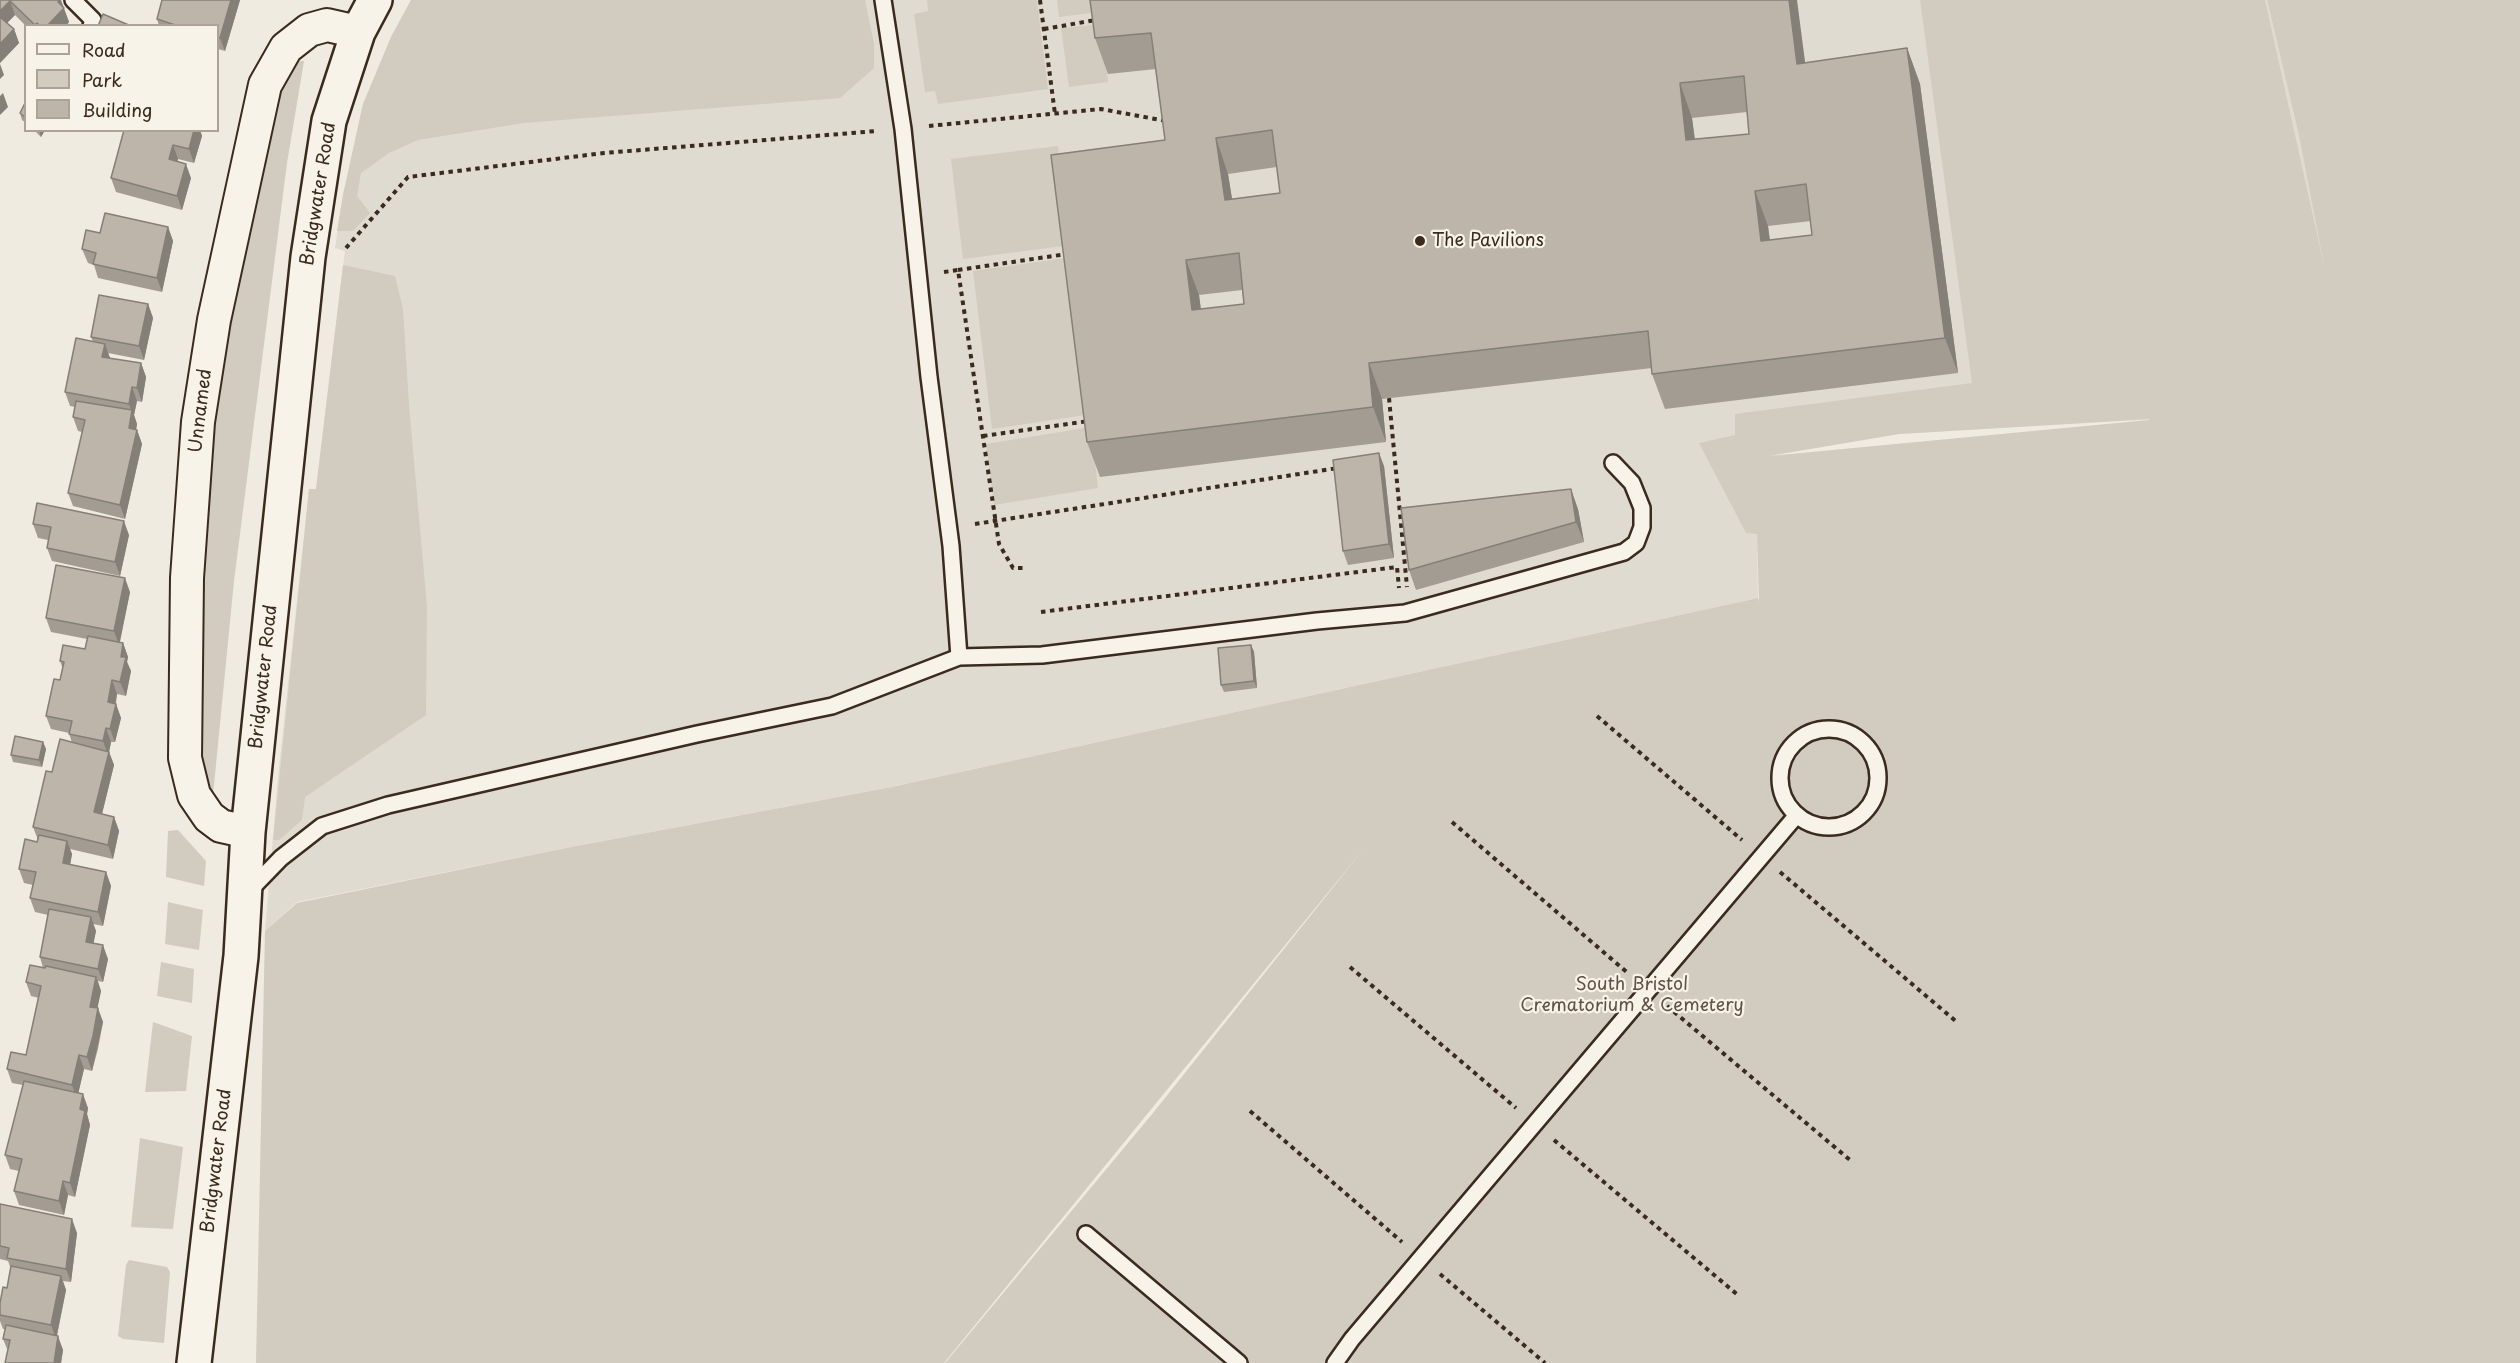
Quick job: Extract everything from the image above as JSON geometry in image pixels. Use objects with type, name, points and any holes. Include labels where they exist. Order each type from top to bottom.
[{"type":"highway","name":"Bridgwater Road","points":[[194,1363],[241,957],[248,832],[308,256],[329,121],[358,32],[375,0]]},
{"type":"street","name":"Unnamed","points":[[248,832],[222,826],[209,817],[194,795],[185,758],[187,578],[198,422],[214,320],[265,85],[286,48],[309,30],[327,26],[358,32]]},
{"type":"lane","points":[[73,0],[93,20],[92,24]]},
{"type":"lane","points":[[883,0],[903,129],[928,377],[949,528],[959,657]]},
{"type":"lane","points":[[244,895],[281,858],[322,826],[388,805],[697,734],[832,706],[959,657],[1042,656],[1317,621],[1405,613],[1624,552],[1636,543],[1642,527],[1642,508],[1632,483],[1613,463]]},
{"type":"lane","points":[[1824,728],[1841,730],[1856,736],[1868,747],[1876,761],[1878,777],[1876,793],[1869,808],[1857,819],[1834,827],[1810,824],[1796,816],[1786,803],[1780,787],[1780,771],[1790,748],[1808,733],[1824,728]]},
{"type":"lane","points":[[1335,1363],[1352,1339],[1796,816]]},
{"type":"lane","points":[[1086,1234],[1239,1363]]},
{"type":"path","points":[[1040,0],[1056,114]]},
{"type":"path","points":[[1044,29],[1101,19]]},
{"type":"path","points":[[308,256],[334,263],[408,177],[604,153],[903,129],[1101,109],[1171,122]]},
{"type":"path","points":[[938,272],[1072,253]]},
{"type":"path","points":[[958,270],[999,544],[1012,568],[1026,568]]},
{"type":"path","points":[[1041,612],[1397,567],[1399,590],[1407,588],[1389,398]]},
{"type":"path","points":[[982,436],[1093,420]]},
{"type":"path","points":[[949,528],[1339,468]]},
{"type":"path","points":[[1597,716],[1958,1023]]},
{"type":"path","points":[[1250,1111],[1545,1363]]},
{"type":"shaded area","points":[[411,0],[2267,0],[2299,136],[2333,306],[2175,418],[1899,434],[1756,457],[1758,598],[892,787],[561,849],[297,902],[265,931],[278,777],[309,489],[316,489],[345,251],[335,248],[343,195],[363,104],[391,37]]},
{"type":"green space","points":[[411,0],[865,0],[874,44],[874,68],[840,98],[524,123],[418,140],[389,153],[361,173],[357,196],[370,213],[353,231],[337,231],[363,104],[391,37]]},
{"type":"green space","points":[[927,0],[1037,0],[1048,89],[938,104],[935,91],[925,92],[914,14],[928,11]]},
{"type":"green space","points":[[1057,0],[1099,0],[1100,12],[1059,17]]},
{"type":"green space","name":"South Bristol Crematorium & Cemetery","points":[[1920,0],[2265,0],[2325,270],[2299,136],[2267,0],[2520,0],[2520,1363],[945,1363],[1153,1113],[1366,846],[944,1363],[256,1363],[265,931],[297,903],[561,849],[892,787],[1758,598],[1759,602],[1757,534],[1746,533],[1699,443],[1735,435],[1735,414],[1972,383]],"holes":[[[2149,420],[1769,456],[1899,434]]]},
{"type":"green space","points":[[1102,24],[1108,82],[1069,87],[1061,28]]},
{"type":"green space","points":[[294,61],[304,61],[287,163],[234,581],[213,795],[209,795],[191,713],[206,418],[273,97]]},
{"type":"green space","points":[[1058,146],[1071,245],[963,259],[951,159]]},
{"type":"green space","points":[[1072,257],[1092,414],[992,429],[973,271]]},
{"type":"green space","points":[[343,265],[395,276],[403,309],[427,607],[426,715],[305,797],[302,820],[279,840],[273,840],[309,489],[316,489]]},
{"type":"green space","points":[[1091,427],[1098,488],[994,505],[986,444]]},
{"type":"green space","points":[[178,830],[206,861],[204,886],[166,877],[168,831]]},
{"type":"green space","points":[[168,902],[203,910],[199,950],[165,944]]},
{"type":"green space","points":[[161,962],[194,969],[192,1003],[157,996]]},
{"type":"green space","points":[[153,1022],[192,1036],[186,1091],[145,1092]]},
{"type":"green space","points":[[140,1138],[183,1147],[173,1229],[131,1227]]},
{"type":"green space","points":[[129,1260],[167,1267],[170,1272],[164,1343],[123,1339],[118,1336],[126,1265]]},
{"type":"building","points":[[0,0],[59,0],[58,2],[64,8],[49,24],[34,24],[10,1],[0,11]]},
{"type":"building","points":[[162,0],[231,0],[220,38],[219,24],[172,24],[157,19]]},
{"type":"building","name":"The Pavilions","points":[[1090,0],[1789,0],[1797,64],[1907,48],[1945,338],[1652,374],[1648,331],[1369,363],[1373,407],[1087,442],[1051,155],[1165,140],[1151,33],[1095,38]],"holes":[[[1744,76],[1749,134],[1686,140],[1680,83]],[[1272,130],[1280,193],[1225,200],[1216,138]],[[1806,184],[1812,235],[1761,241],[1755,191]],[[1239,253],[1244,304],[1192,310],[1186,260]]]},
{"type":"building","points":[[103,14],[126,24],[99,24]]},
{"type":"building","points":[[0,17],[14,29],[0,44]]},
{"type":"building","points":[[24,105],[24,116],[20,113]]},
{"type":"building","points":[[123,132],[193,132],[189,149],[173,145],[169,159],[186,164],[177,196],[111,178]]},
{"type":"building","points":[[105,213],[168,227],[157,278],[93,264],[96,253],[82,249],[86,230],[100,233]]},
{"type":"building","points":[[99,295],[148,304],[139,346],[91,337]]},
{"type":"building","points":[[76,338],[105,344],[102,357],[141,363],[137,388],[132,387],[129,404],[65,392]]},
{"type":"building","points":[[76,401],[132,410],[129,428],[137,430],[120,505],[68,493],[85,420],[73,417]]},
{"type":"building","points":[[1379,453],[1389,544],[1343,551],[1333,460]]},
{"type":"building","points":[[1571,489],[1576,522],[1409,570],[1401,508]]},
{"type":"building","points":[[37,503],[124,521],[115,562],[47,548],[51,527],[33,524]]},
{"type":"building","points":[[56,565],[125,578],[114,631],[46,618]]},
{"type":"building","points":[[88,636],[123,643],[121,657],[126,657],[120,682],[112,680],[108,702],[116,704],[110,729],[106,728],[103,741],[69,734],[72,721],[46,716],[54,679],[60,680],[64,662],[60,661],[63,645],[85,649]]},
{"type":"building","points":[[1251,645],[1254,681],[1221,685],[1218,648]]},
{"type":"building","points":[[15,736],[43,742],[39,760],[11,755]]},
{"type":"building","points":[[60,739],[109,752],[94,812],[114,817],[108,845],[33,827],[46,771],[52,772]]},
{"type":"building","points":[[39,835],[67,841],[63,863],[106,872],[98,912],[30,898],[36,872],[19,869],[25,839],[37,842]]},
{"type":"building","points":[[49,909],[91,917],[86,942],[103,945],[98,969],[40,957]]},
{"type":"building","points":[[30,965],[45,968],[46,966],[96,977],[90,1007],[98,1008],[93,1036],[87,1057],[79,1055],[72,1085],[7,1069],[11,1052],[26,1055],[41,986],[26,982]]},
{"type":"building","points":[[24,1081],[83,1094],[80,1109],[85,1111],[70,1183],[63,1181],[59,1201],[14,1191],[22,1159],[5,1155]]},
{"type":"building","points":[[0,1204],[72,1219],[66,1269],[7,1258],[9,1248],[0,1246]]},
{"type":"building","points":[[11,1266],[61,1276],[51,1325],[0,1315],[3,1287],[7,1288]]},
{"type":"building","points":[[6,1325],[58,1336],[54,1363],[5,1363],[10,1340],[3,1339]]},
{"type":"place","name":"The Pavilions","points":[[1420,241]]}]
